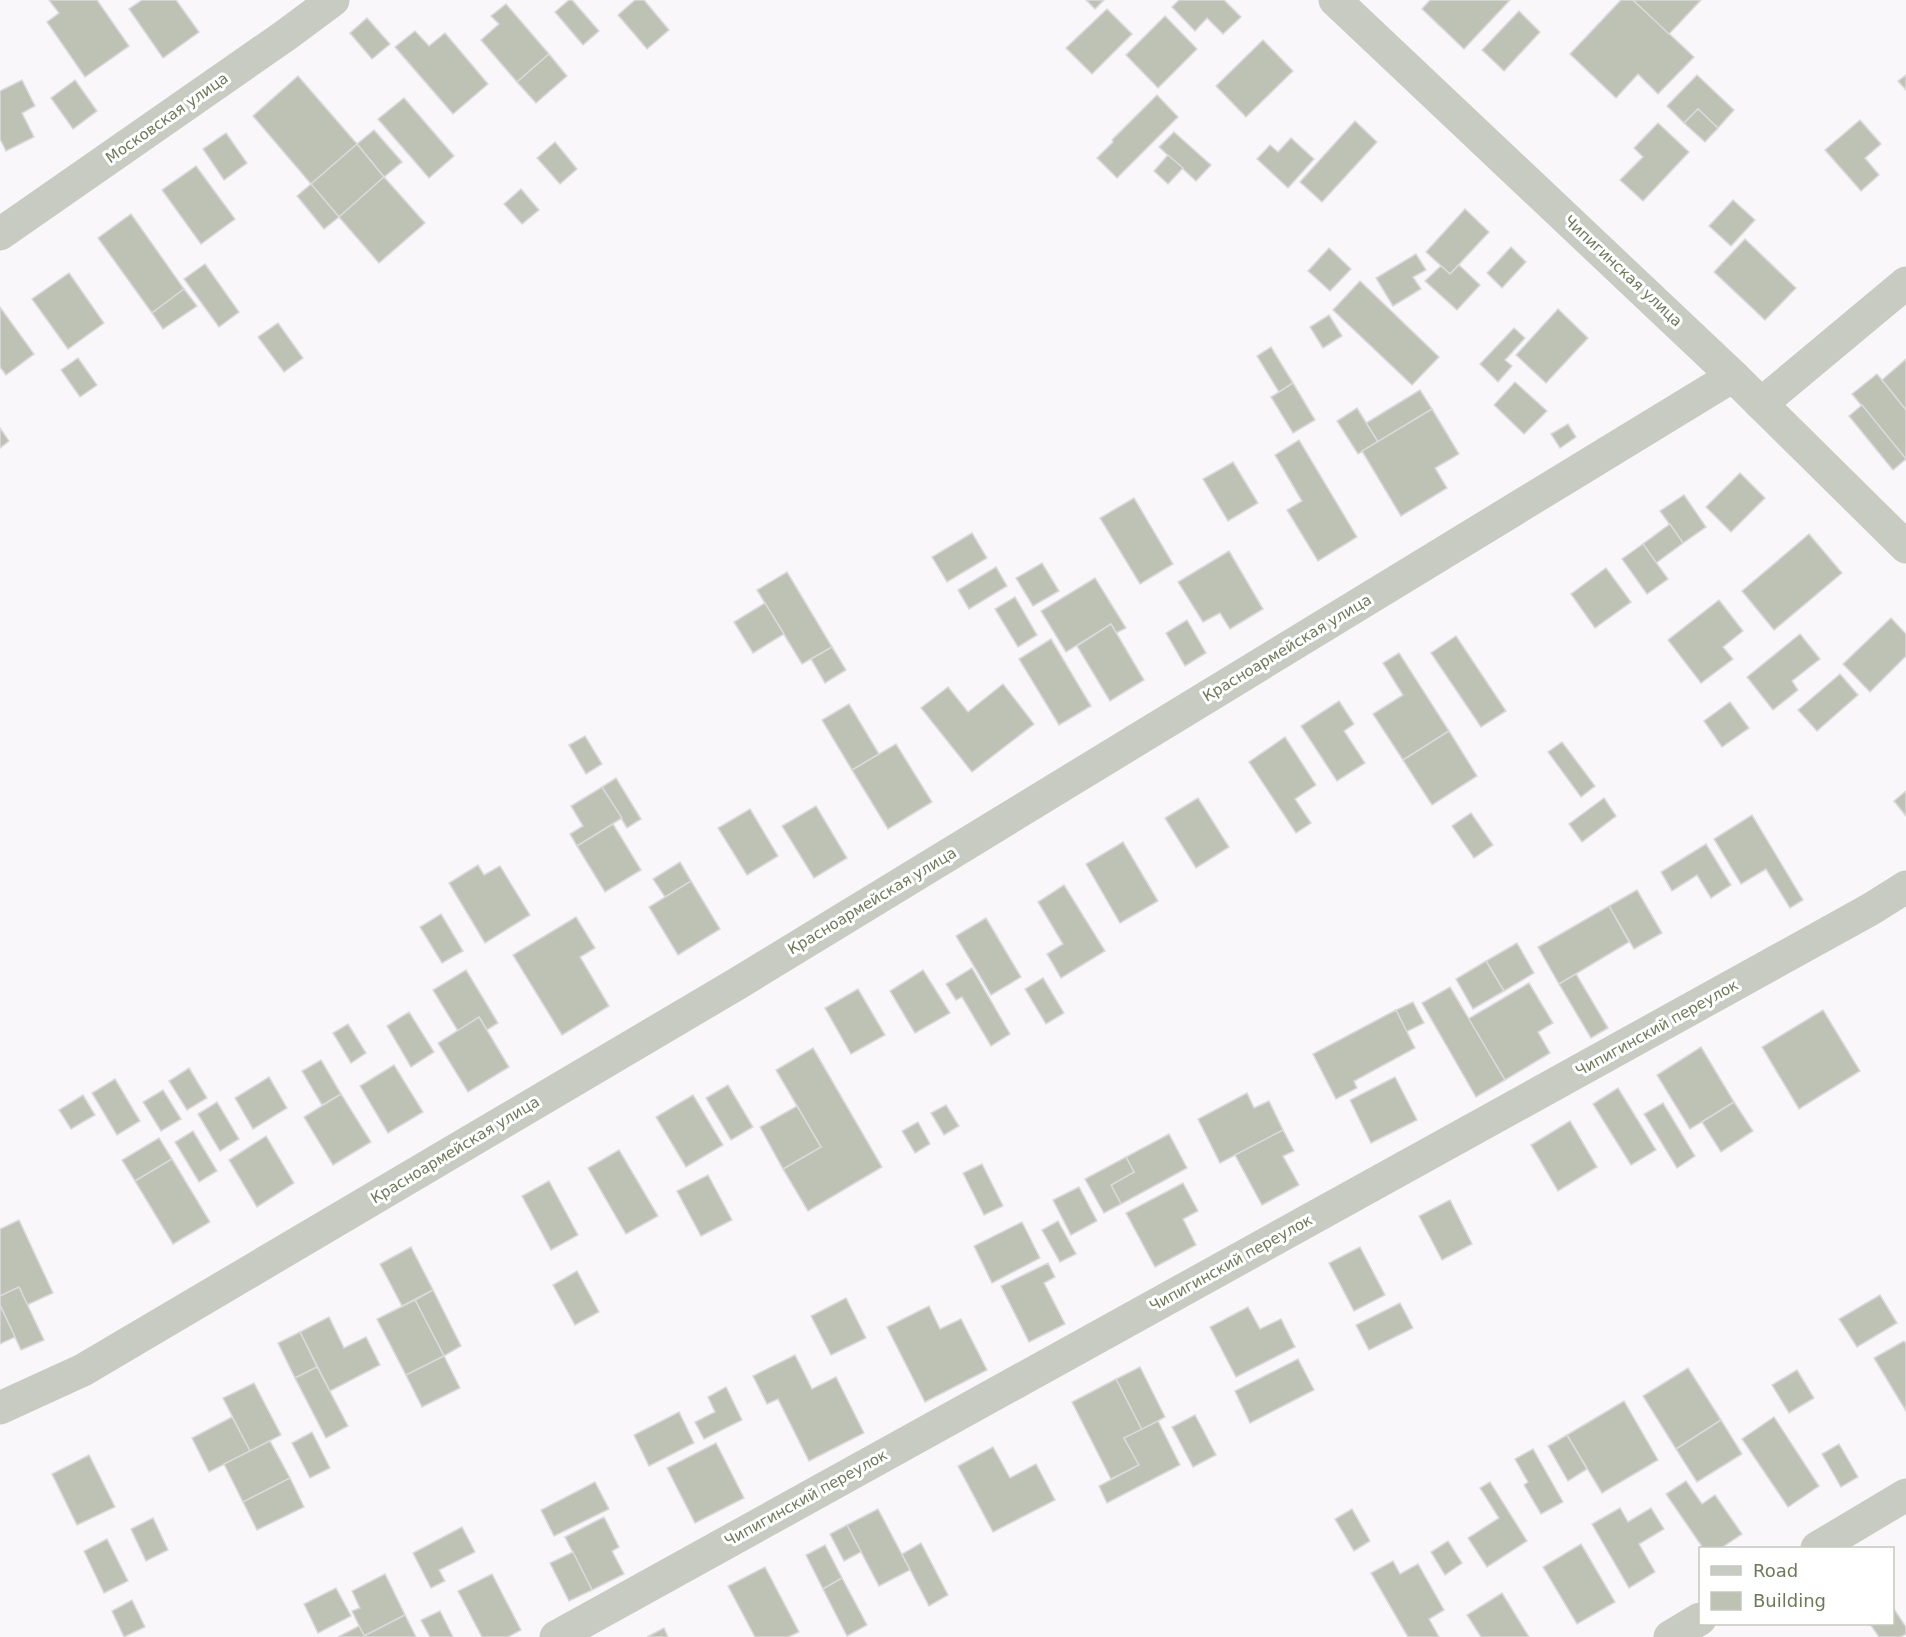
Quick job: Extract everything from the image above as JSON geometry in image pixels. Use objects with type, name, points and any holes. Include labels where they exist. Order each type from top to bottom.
[{"type":"street","name":"Московская улица","points":[[0,234],[333,0]]},
{"type":"street","name":"Чипигинская улица","points":[[1335,0],[1733,376],[1906,547]]},
{"type":"street","points":[[1761,404],[1906,283]]},
{"type":"street","name":"Красноармейская улица","points":[[0,1408],[83,1370],[735,985],[1733,376]]},
{"type":"street","name":"Чипигинский переулок","points":[[556,1637],[1871,909],[1906,887]]},
{"type":"street","points":[[1819,1547],[1906,1495]]},
{"type":"street","points":[[1670,1637],[1699,1620]]},
{"type":"building","points":[[49,0],[97,0],[129,46],[85,77],[47,22],[59,13]]},
{"type":"building","points":[[142,0],[176,0],[199,32],[163,58],[129,9]]},
{"type":"building","points":[[572,0],[599,31],[583,45],[555,12]]},
{"type":"building","points":[[635,0],[644,0],[669,30],[647,49],[618,15]]},
{"type":"building","points":[[1086,0],[1104,0],[1095,9]]},
{"type":"building","points":[[1179,0],[1224,0],[1241,17],[1223,34],[1207,18],[1195,31],[1172,7]]},
{"type":"building","points":[[1430,0],[1510,0],[1464,49],[1422,9]]},
{"type":"building","points":[[1621,0],[1633,0],[1694,57],[1658,94],[1638,74],[1616,98],[1570,54]]},
{"type":"building","points":[[1633,0],[1701,0],[1669,34]]},
{"type":"building","points":[[506,4],[549,54],[517,82],[481,40],[499,24],[491,16]]},
{"type":"building","points":[[1107,9],[1132,34],[1092,74],[1066,48]]},
{"type":"building","points":[[1519,11],[1540,32],[1504,71],[1482,50]]},
{"type":"building","points":[[1165,16],[1197,49],[1158,88],[1126,55]]},
{"type":"building","points":[[367,18],[390,44],[372,59],[350,33]]},
{"type":"building","points":[[415,31],[429,46],[445,33],[488,84],[453,114],[395,47]]},
{"type":"building","points":[[1263,40],[1293,71],[1246,117],[1216,86]]},
{"type":"building","points":[[549,54],[567,76],[536,103],[517,82]]},
{"type":"building","points":[[1697,75],[1734,110],[1718,128],[1698,109],[1684,123],[1667,106]]},
{"type":"building","points":[[1906,75],[1906,90],[1898,81]]},
{"type":"building","points":[[298,76],[357,144],[311,184],[253,116]]},
{"type":"building","points":[[22,80],[35,106],[22,113],[34,137],[6,151],[0,139],[0,91]]},
{"type":"building","points":[[75,80],[97,111],[73,129],[51,98]]},
{"type":"building","points":[[1157,95],[1178,117],[1117,178],[1097,158]]},
{"type":"building","points":[[404,98],[454,156],[429,178],[378,119]]},
{"type":"building","points":[[1698,109],[1718,128],[1705,142],[1684,123]]},
{"type":"building","points":[[1860,120],[1881,144],[1865,158],[1879,175],[1861,191],[1825,150]]},
{"type":"building","points":[[1355,121],[1377,142],[1322,202],[1300,182]]},
{"type":"building","points":[[1658,123],[1689,152],[1643,201],[1620,180],[1643,157],[1634,148]]},
{"type":"building","points":[[374,130],[402,162],[384,177],[357,144]]},
{"type":"building","points":[[1174,132],[1211,165],[1196,181],[1159,147]]},
{"type":"building","points":[[226,133],[247,163],[224,180],[203,149]]},
{"type":"building","points":[[1291,138],[1314,159],[1288,188],[1257,159],[1270,145],[1278,152]]},
{"type":"building","points":[[555,142],[577,169],[560,184],[537,158]]},
{"type":"building","points":[[357,144],[384,177],[339,217],[311,184]]},
{"type":"building","points":[[1168,155],[1183,168],[1168,184],[1154,171]]},
{"type":"building","points":[[196,166],[235,219],[201,244],[162,190]]},
{"type":"building","points":[[384,177],[425,223],[379,263],[339,217]]},
{"type":"building","points":[[311,184],[339,217],[324,229],[297,196]]},
{"type":"building","points":[[521,189],[539,210],[522,224],[504,204]]},
{"type":"building","points":[[1733,200],[1755,220],[1731,246],[1709,226]]},
{"type":"building","points":[[1465,209],[1489,232],[1450,274],[1426,252]]},
{"type":"building","points":[[131,214],[184,289],[152,313],[98,238]]},
{"type":"building","points":[[1745,239],[1796,288],[1765,320],[1714,272]]},
{"type":"building","points":[[1511,247],[1526,262],[1502,288],[1487,273]]},
{"type":"building","points":[[1329,248],[1351,269],[1330,291],[1308,271]]},
{"type":"building","points":[[1416,254],[1426,270],[1413,277],[1421,289],[1393,306],[1376,278]]},
{"type":"building","points":[[205,264],[239,312],[219,327],[184,279]]},
{"type":"building","points":[[1459,265],[1480,285],[1457,310],[1425,281],[1441,266],[1450,274]]},
{"type":"building","points":[[69,273],[104,323],[68,349],[32,299]]},
{"type":"building","points":[[1360,281],[1439,357],[1412,385],[1333,310]]},
{"type":"building","points":[[184,289],[197,306],[163,329],[152,313]]},
{"type":"building","points":[[0,307],[34,354],[6,375],[0,367]]},
{"type":"building","points":[[1558,309],[1588,338],[1546,383],[1516,355]]},
{"type":"building","points":[[1329,315],[1342,336],[1323,348],[1310,327]]},
{"type":"building","points":[[278,323],[303,358],[284,372],[258,337]]},
{"type":"building","points":[[1514,328],[1525,338],[1505,360],[1512,366],[1498,382],[1480,364]]},
{"type":"building","points":[[1271,347],[1293,383],[1279,392],[1257,356]]},
{"type":"building","points":[[78,358],[97,385],[80,397],[61,370]]},
{"type":"building","points":[[1906,359],[1906,410],[1882,380]]},
{"type":"building","points":[[1877,374],[1906,410],[1906,459],[1852,394]]},
{"type":"building","points":[[1515,382],[1547,411],[1524,434],[1494,405]]},
{"type":"building","points":[[1293,383],[1315,420],[1293,433],[1271,397]]},
{"type":"building","points":[[1420,390],[1432,409],[1378,442],[1366,423]]},
{"type":"building","points":[[1862,405],[1906,459],[1893,470],[1849,416]]},
{"type":"building","points":[[1357,408],[1378,442],[1358,454],[1337,421]]},
{"type":"building","points":[[1432,409],[1459,454],[1435,468],[1447,488],[1401,516],[1362,451]]},
{"type":"building","points":[[1568,424],[1576,437],[1560,448],[1551,434]]},
{"type":"building","points":[[0,428],[9,441],[0,448]]},
{"type":"building","points":[[1299,440],[1357,537],[1318,561],[1287,510],[1302,501],[1275,455]]},
{"type":"building","points":[[1233,462],[1258,503],[1228,521],[1203,479]]},
{"type":"building","points":[[1740,473],[1765,498],[1731,532],[1706,507]]},
{"type":"building","points":[[1684,495],[1706,527],[1683,543],[1660,511]]},
{"type":"building","points":[[1134,498],[1173,564],[1140,584],[1100,518]]},
{"type":"building","points":[[1670,524],[1683,543],[1656,563],[1643,544]]},
{"type":"building","points":[[972,533],[987,558],[947,582],[932,557]]},
{"type":"building","points":[[1809,534],[1842,573],[1774,630],[1742,591]]},
{"type":"building","points":[[1643,544],[1668,579],[1647,594],[1622,559]]},
{"type":"building","points":[[1229,551],[1263,609],[1230,629],[1220,613],[1203,622],[1178,582]]},
{"type":"building","points":[[1042,563],[1059,591],[1033,606],[1016,578]]},
{"type":"building","points":[[996,567],[1007,586],[969,609],[958,590]]},
{"type":"building","points":[[1606,568],[1631,602],[1595,628],[1571,594]]},
{"type":"building","points":[[787,572],[832,647],[802,664],[757,590]]},
{"type":"building","points":[[1095,578],[1126,628],[1116,633],[1111,624],[1066,652],[1041,611]]},
{"type":"building","points":[[1015,597],[1037,635],[1018,647],[995,609]]},
{"type":"building","points":[[1719,600],[1743,631],[1723,647],[1733,659],[1701,683],[1668,640]]},
{"type":"building","points":[[765,603],[784,634],[753,653],[734,622]]},
{"type":"building","points":[[1891,618],[1906,634],[1906,656],[1870,692],[1843,664]]},
{"type":"building","points":[[1187,620],[1206,653],[1185,666],[1166,633]]},
{"type":"building","points":[[1111,624],[1144,680],[1110,701],[1077,646]]},
{"type":"building","points":[[1800,634],[1820,659],[1792,681],[1798,690],[1773,710],[1747,677]]},
{"type":"building","points":[[1456,636],[1506,711],[1481,727],[1431,653]]},
{"type":"building","points":[[1051,639],[1091,706],[1059,725],[1019,659]]},
{"type":"building","points":[[832,647],[846,670],[825,683],[811,659]]},
{"type":"building","points":[[1399,653],[1449,731],[1403,760],[1373,714],[1403,695],[1383,663]]},
{"type":"building","points":[[1840,674],[1858,695],[1817,731],[1798,710]]},
{"type":"building","points":[[1003,684],[1034,724],[972,772],[921,708],[948,687],[968,712]]},
{"type":"building","points":[[1339,701],[1354,724],[1344,731],[1365,763],[1337,781],[1301,726]]},
{"type":"building","points":[[1730,702],[1749,728],[1722,747],[1704,721]]},
{"type":"building","points":[[849,704],[879,754],[852,770],[822,720]]},
{"type":"building","points":[[1449,731],[1477,776],[1432,805],[1403,760]]},
{"type":"building","points":[[585,736],[602,764],[586,774],[569,745]]},
{"type":"building","points":[[1285,737],[1316,785],[1295,799],[1311,823],[1296,833],[1249,762]]},
{"type":"building","points":[[1562,742],[1595,786],[1581,797],[1548,752]]},
{"type":"building","points":[[896,744],[932,802],[888,829],[852,770]]},
{"type":"building","points":[[616,778],[641,819],[627,828],[602,787]]},
{"type":"building","points":[[602,787],[622,818],[577,846],[570,834],[583,826],[571,806]]},
{"type":"building","points":[[1906,791],[1906,816],[1894,801]]},
{"type":"building","points":[[1198,798],[1229,847],[1196,868],[1165,818]]},
{"type":"building","points":[[1604,798],[1616,816],[1582,842],[1569,824]]},
{"type":"building","points":[[816,806],[847,858],[814,878],[782,826]]},
{"type":"building","points":[[750,809],[778,856],[747,875],[718,828]]},
{"type":"building","points":[[1471,813],[1493,845],[1474,858],[1452,826]]},
{"type":"building","points":[[1752,815],[1803,900],[1790,908],[1766,869],[1741,884],[1714,839]]},
{"type":"building","points":[[613,824],[641,870],[605,892],[577,846]]},
{"type":"building","points":[[1123,842],[1158,901],[1120,923],[1086,864]]},
{"type":"building","points":[[1706,844],[1731,885],[1711,898],[1697,875],[1672,891],[1661,872]]},
{"type":"building","points":[[680,862],[691,881],[665,897],[653,879]]},
{"type":"building","points":[[478,865],[484,875],[500,866],[530,915],[485,943],[449,883]]},
{"type":"building","points":[[691,881],[720,929],[678,955],[649,907]]},
{"type":"building","points":[[1064,885],[1105,951],[1061,978],[1047,954],[1063,944],[1038,902]]},
{"type":"building","points":[[1637,890],[1662,933],[1634,949],[1609,906]]},
{"type":"building","points":[[1609,906],[1629,942],[1559,984],[1538,947]]},
{"type":"building","points":[[441,914],[463,951],[442,963],[420,927]]},
{"type":"building","points":[[576,917],[595,948],[580,957],[609,1006],[562,1035],[513,955]]},
{"type":"building","points":[[986,918],[1021,977],[991,995],[956,936]]},
{"type":"building","points":[[1517,943],[1534,973],[1504,991],[1486,961]]},
{"type":"building","points":[[1486,961],[1504,991],[1473,1009],[1456,979]]},
{"type":"building","points":[[972,968],[1010,1034],[991,1046],[962,997],[956,1000],[946,984]]},
{"type":"building","points":[[466,970],[498,1023],[487,1030],[479,1017],[458,1031],[433,990]]},
{"type":"building","points":[[923,970],[950,1013],[915,1033],[890,991]]},
{"type":"building","points":[[1576,974],[1608,1028],[1591,1038],[1559,984]]},
{"type":"building","points":[[1043,978],[1064,1013],[1046,1024],[1025,989]]},
{"type":"building","points":[[1529,983],[1553,1023],[1538,1032],[1550,1053],[1505,1080],[1468,1019]]},
{"type":"building","points":[[1450,987],[1505,1080],[1476,1097],[1422,1003]]},
{"type":"building","points":[[858,989],[885,1035],[851,1054],[825,1008]]},
{"type":"building","points":[[1413,1002],[1424,1023],[1406,1032],[1396,1010]]},
{"type":"building","points":[[1396,1010],[1415,1048],[1354,1081],[1357,1088],[1336,1099],[1313,1054]]},
{"type":"building","points":[[1823,1010],[1860,1071],[1799,1109],[1762,1047]]},
{"type":"building","points":[[409,1012],[434,1052],[411,1067],[387,1026]]},
{"type":"building","points":[[479,1017],[509,1067],[468,1092],[438,1043]]},
{"type":"building","points":[[348,1024],[366,1053],[351,1063],[333,1033]]},
{"type":"building","points":[[1701,1047],[1734,1102],[1690,1129],[1657,1075]]},
{"type":"building","points":[[813,1048],[882,1167],[808,1211],[783,1169],[821,1147],[776,1070]]},
{"type":"building","points":[[321,1060],[341,1094],[322,1105],[302,1071]]},
{"type":"building","points":[[394,1065],[423,1112],[388,1133],[360,1086]]},
{"type":"building","points":[[189,1068],[207,1098],[187,1110],[169,1081]]},
{"type":"building","points":[[269,1077],[287,1108],[253,1129],[235,1098]]},
{"type":"building","points":[[1395,1077],[1417,1120],[1371,1143],[1350,1100]]},
{"type":"building","points":[[115,1079],[140,1121],[117,1135],[92,1093]]},
{"type":"building","points":[[728,1085],[753,1127],[731,1140],[706,1098]]},
{"type":"building","points":[[1618,1088],[1656,1150],[1631,1165],[1593,1104]]},
{"type":"building","points":[[163,1090],[181,1119],[161,1131],[143,1102]]},
{"type":"building","points":[[1247,1093],[1254,1108],[1269,1101],[1283,1130],[1220,1163],[1198,1119]]},
{"type":"building","points":[[341,1094],[371,1142],[333,1165],[304,1117]]},
{"type":"building","points":[[83,1095],[95,1115],[71,1129],[59,1110]]},
{"type":"building","points":[[693,1095],[723,1145],[686,1167],[656,1117]]},
{"type":"building","points":[[217,1102],[239,1139],[220,1151],[198,1114]]},
{"type":"building","points":[[1734,1102],[1753,1131],[1721,1152],[1702,1122]]},
{"type":"building","points":[[1663,1103],[1695,1156],[1677,1168],[1644,1114]]},
{"type":"building","points":[[946,1105],[959,1126],[944,1135],[931,1113]]},
{"type":"building","points":[[797,1106],[821,1147],[783,1169],[760,1127]]},
{"type":"building","points":[[1570,1121],[1597,1167],[1558,1191],[1531,1145]]},
{"type":"building","points":[[918,1122],[930,1144],[915,1153],[902,1131]]},
{"type":"building","points":[[1283,1130],[1294,1151],[1283,1156],[1299,1185],[1262,1205],[1235,1155]]},
{"type":"building","points":[[193,1131],[217,1171],[199,1182],[175,1142]]},
{"type":"building","points":[[1169,1134],[1187,1168],[1121,1204],[1111,1185],[1134,1172],[1126,1157]]},
{"type":"building","points":[[266,1136],[294,1183],[257,1207],[229,1160]]},
{"type":"building","points":[[159,1138],[172,1159],[135,1181],[122,1160]]},
{"type":"building","points":[[619,1150],[658,1216],[626,1234],[588,1168]]},
{"type":"building","points":[[1126,1157],[1134,1172],[1111,1185],[1121,1204],[1104,1213],[1085,1179]]},
{"type":"building","points":[[172,1159],[210,1222],[173,1244],[135,1181]]},
{"type":"building","points":[[982,1164],[1003,1206],[984,1215],[963,1173]]},
{"type":"building","points":[[708,1175],[732,1220],[701,1236],[677,1191]]},
{"type":"building","points":[[549,1181],[578,1235],[551,1250],[522,1196]]},
{"type":"building","points":[[1183,1183],[1198,1211],[1183,1219],[1196,1245],[1155,1267],[1126,1213]]},
{"type":"building","points":[[1079,1187],[1097,1221],[1071,1235],[1053,1200]]},
{"type":"building","points":[[1450,1200],[1472,1244],[1442,1260],[1419,1216]]},
{"type":"building","points":[[19,1220],[53,1293],[27,1305],[19,1287],[0,1296],[0,1229]]},
{"type":"building","points":[[1058,1221],[1076,1254],[1060,1262],[1042,1230]]},
{"type":"building","points":[[1022,1222],[1040,1258],[992,1283],[974,1246]]},
{"type":"building","points":[[411,1247],[433,1290],[402,1306],[380,1264]]},
{"type":"building","points":[[1360,1247],[1385,1295],[1354,1311],[1329,1263]]},
{"type":"building","points":[[1048,1263],[1055,1277],[1044,1283],[1065,1324],[1029,1342],[1001,1286]]},
{"type":"building","points":[[577,1271],[599,1312],[575,1325],[553,1285]]},
{"type":"building","points":[[19,1287],[44,1340],[21,1350],[0,1305],[0,1296]]},
{"type":"building","points":[[433,1290],[461,1346],[444,1356],[415,1300]]},
{"type":"building","points":[[1880,1295],[1897,1323],[1857,1347],[1839,1319]]},
{"type":"building","points":[[846,1298],[866,1338],[831,1355],[811,1316]]},
{"type":"building","points":[[415,1300],[444,1356],[406,1375],[377,1319]]},
{"type":"building","points":[[1400,1303],[1413,1328],[1369,1350],[1356,1325]]},
{"type":"building","points":[[0,1305],[15,1337],[0,1344]]},
{"type":"building","points":[[929,1306],[940,1329],[961,1319],[987,1370],[925,1402],[887,1327]]},
{"type":"building","points":[[1248,1307],[1260,1329],[1281,1319],[1295,1347],[1236,1377],[1210,1327]]},
{"type":"building","points":[[329,1317],[344,1348],[366,1337],[380,1365],[330,1391],[300,1332]]},
{"type":"building","points":[[300,1332],[317,1367],[295,1378],[278,1343]]},
{"type":"building","points":[[1904,1341],[1906,1344],[1906,1411],[1874,1358]]},
{"type":"building","points":[[795,1355],[812,1389],[836,1377],[864,1433],[809,1461],[778,1399],[767,1404],[753,1376]]},
{"type":"building","points":[[444,1356],[460,1388],[422,1407],[406,1375]]},
{"type":"building","points":[[1298,1359],[1314,1390],[1250,1423],[1235,1391]]},
{"type":"building","points":[[317,1367],[348,1426],[326,1438],[295,1378]]},
{"type":"building","points":[[1140,1367],[1165,1417],[1142,1430],[1116,1379]]},
{"type":"building","points":[[1688,1368],[1721,1420],[1676,1449],[1643,1396]]},
{"type":"building","points":[[1797,1370],[1814,1398],[1789,1413],[1772,1385]]},
{"type":"building","points":[[1116,1379],[1142,1430],[1124,1438],[1139,1465],[1111,1479],[1072,1402]]},
{"type":"building","points":[[254,1383],[281,1435],[250,1451],[223,1398]]},
{"type":"building","points":[[726,1387],[742,1420],[704,1439],[695,1422],[715,1412],[708,1397]]},
{"type":"building","points":[[1624,1401],[1658,1460],[1602,1493],[1567,1435]]},
{"type":"building","points":[[679,1412],[694,1443],[649,1466],[634,1435]]},
{"type":"building","points":[[1195,1415],[1216,1455],[1193,1467],[1172,1427]]},
{"type":"building","points":[[232,1417],[250,1451],[209,1472],[192,1438]]},
{"type":"building","points":[[1774,1417],[1819,1486],[1788,1507],[1742,1439]]},
{"type":"building","points":[[1721,1420],[1742,1454],[1697,1482],[1676,1449]]},
{"type":"building","points":[[1158,1421],[1180,1465],[1107,1503],[1099,1486],[1139,1465],[1124,1438]]},
{"type":"building","points":[[312,1432],[330,1468],[310,1478],[292,1443]]},
{"type":"building","points":[[1567,1435],[1587,1469],[1568,1481],[1548,1446]]},
{"type":"building","points":[[270,1441],[290,1478],[243,1502],[224,1464]]},
{"type":"building","points":[[716,1443],[744,1498],[695,1523],[667,1468]]},
{"type":"building","points":[[1839,1444],[1858,1477],[1841,1487],[1822,1454]]},
{"type":"building","points":[[993,1447],[1010,1478],[1036,1464],[1055,1500],[993,1532],[958,1466]]},
{"type":"building","points":[[1533,1449],[1563,1502],[1541,1514],[1524,1485],[1528,1482],[1515,1459]]},
{"type":"building","points":[[89,1455],[115,1507],[77,1525],[52,1474]]},
{"type":"building","points":[[290,1478],[304,1507],[257,1530],[243,1502]]},
{"type":"building","points":[[1686,1481],[1702,1504],[1715,1495],[1742,1534],[1722,1547],[1702,1547],[1666,1494]]},
{"type":"building","points":[[595,1482],[609,1509],[554,1536],[541,1510]]},
{"type":"building","points":[[1490,1482],[1527,1541],[1487,1567],[1468,1538],[1499,1518],[1480,1488]]},
{"type":"building","points":[[1620,1508],[1628,1522],[1651,1508],[1664,1529],[1639,1544],[1655,1572],[1629,1588],[1592,1524]]},
{"type":"building","points":[[878,1509],[910,1570],[879,1586],[847,1525]]},
{"type":"building","points":[[1352,1509],[1370,1541],[1354,1551],[1335,1519]]},
{"type":"building","points":[[604,1517],[619,1547],[612,1551],[624,1574],[592,1590],[565,1537]]},
{"type":"building","points":[[153,1518],[168,1550],[146,1561],[131,1529]]},
{"type":"building","points":[[847,1525],[861,1552],[844,1561],[830,1534]]},
{"type":"building","points":[[462,1527],[475,1552],[439,1570],[445,1581],[431,1588],[413,1553]]},
{"type":"building","points":[[107,1539],[128,1581],[104,1593],[84,1551]]},
{"type":"building","points":[[1448,1541],[1462,1563],[1445,1575],[1431,1552]]},
{"type":"building","points":[[921,1543],[948,1595],[929,1606],[902,1554]]},
{"type":"building","points":[[1581,1544],[1615,1602],[1577,1624],[1543,1567]]},
{"type":"building","points":[[825,1545],[842,1578],[823,1589],[806,1555]]},
{"type":"building","points":[[573,1552],[592,1590],[569,1601],[550,1563]]},
{"type":"building","points":[[1393,1561],[1400,1574],[1418,1564],[1444,1610],[1429,1619],[1439,1637],[1408,1637],[1371,1573]]},
{"type":"building","points":[[765,1567],[799,1632],[788,1637],[755,1637],[728,1586]]},
{"type":"building","points":[[385,1574],[405,1615],[364,1636],[352,1611],[360,1608],[352,1591]]},
{"type":"building","points":[[492,1574],[521,1630],[508,1637],[482,1637],[458,1591]]},
{"type":"building","points":[[842,1578],[867,1625],[847,1636],[823,1589]]},
{"type":"building","points":[[336,1588],[351,1616],[318,1633],[304,1604]]},
{"type":"building","points":[[1502,1593],[1529,1637],[1481,1637],[1467,1615]]},
{"type":"building","points":[[132,1600],[145,1627],[124,1637],[112,1611]]},
{"type":"building","points":[[1894,1609],[1906,1627],[1906,1634],[1901,1637],[1879,1637],[1871,1625],[1894,1625]]},
{"type":"building","points":[[440,1611],[453,1637],[430,1637],[421,1620]]},
{"type":"building","points":[[405,1615],[416,1637],[364,1636]]},
{"type":"building","points":[[359,1626],[365,1637],[338,1637]]},
{"type":"building","points":[[664,1628],[668,1637],[647,1637]]}]
